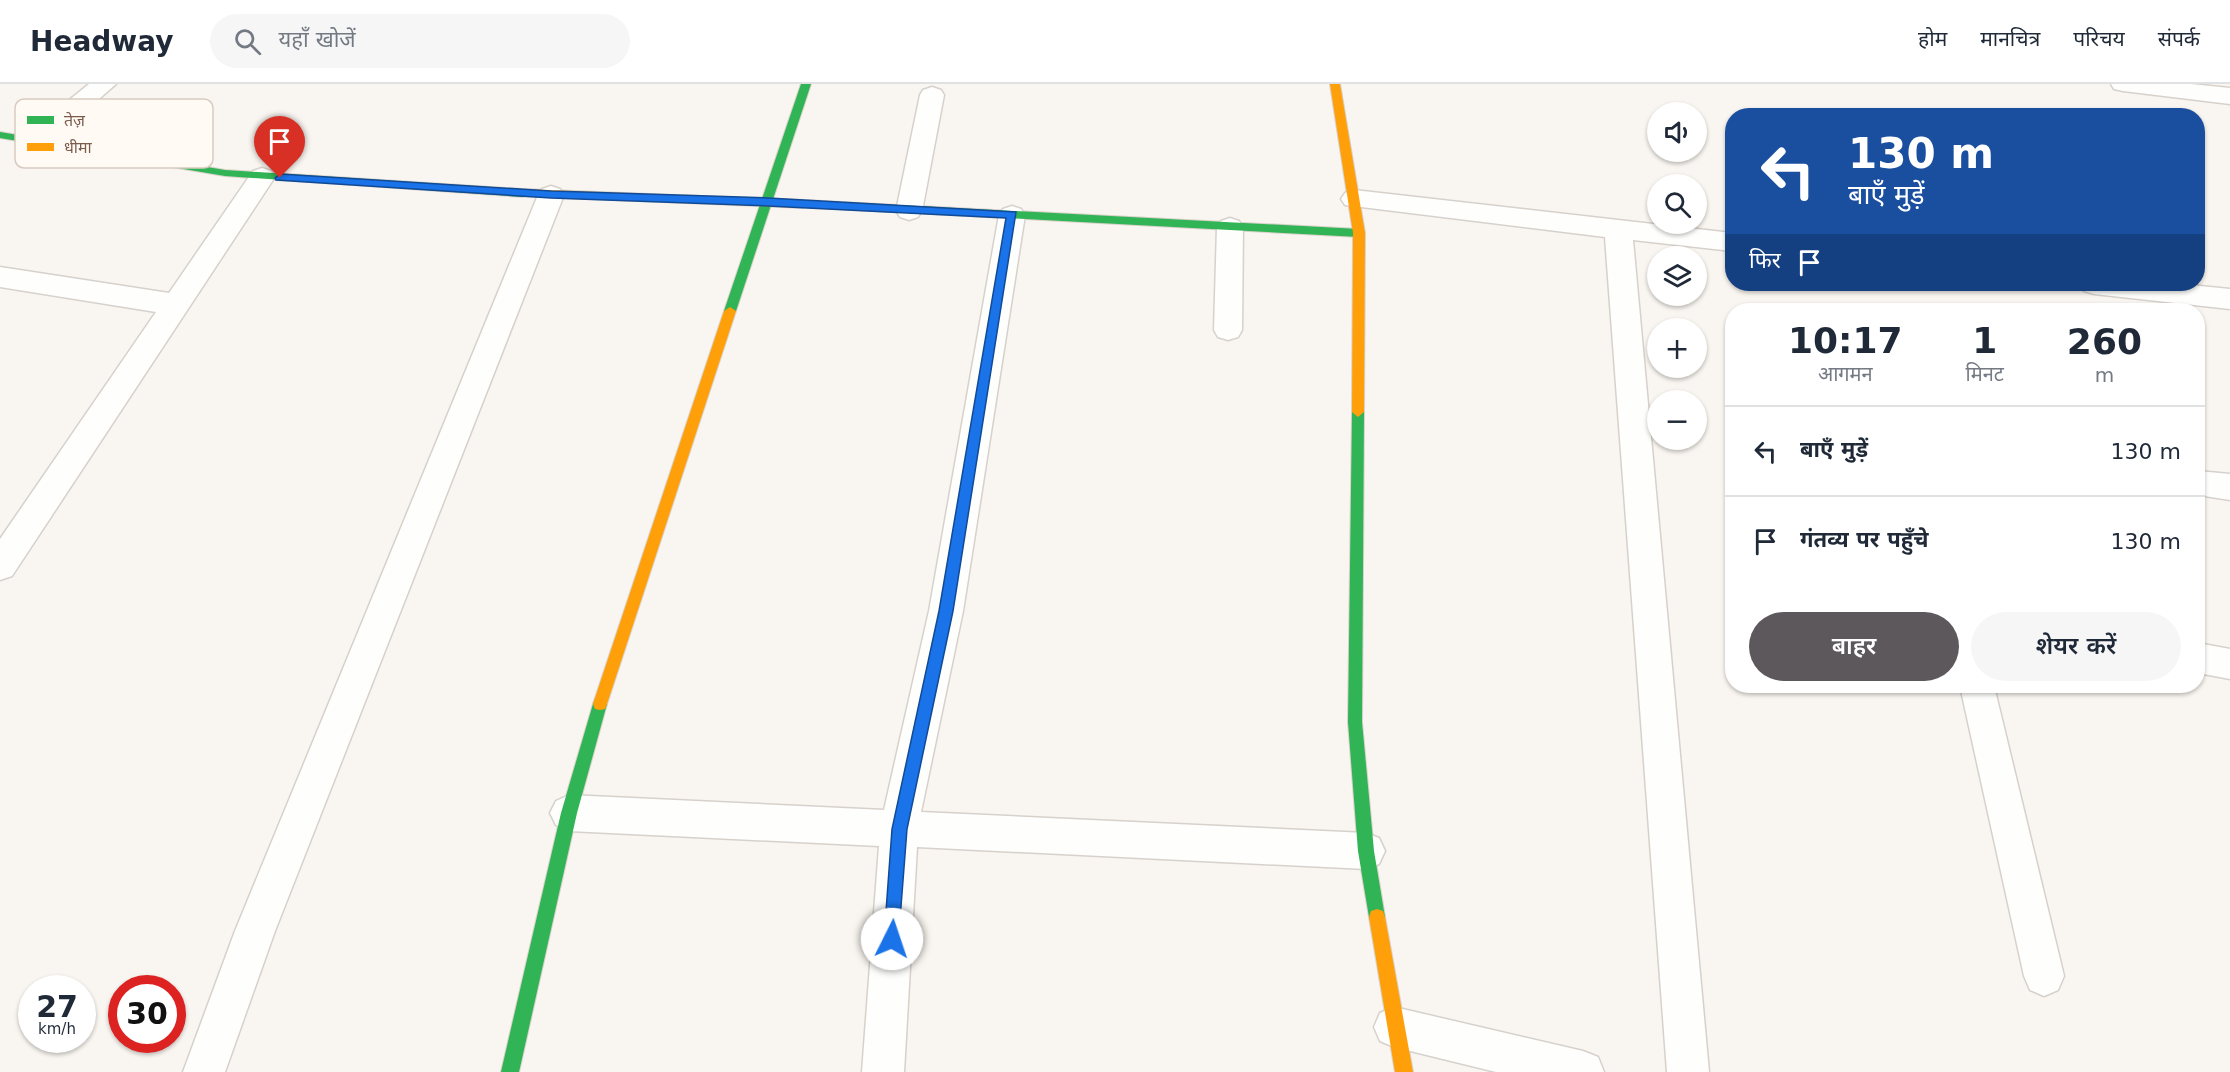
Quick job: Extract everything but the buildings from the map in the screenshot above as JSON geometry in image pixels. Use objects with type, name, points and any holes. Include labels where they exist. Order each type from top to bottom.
[{"type":"street","points":[[86,99],[104,84]]},
{"type":"street","points":[[510,1072],[569,813],[605,687],[806,84]]},
{"type":"street","points":[[1335,84],[1359,233],[1355,722],[1366,851],[1394,1027],[1404,1072]]},
{"type":"street","points":[[2123,84],[2230,96]]},
{"type":"street","points":[[909,211],[932,95]]},
{"type":"street","points":[[0,135],[15,138]]},
{"type":"street","points":[[195,168],[262,177],[551,195],[768,202],[1359,233]]},
{"type":"street","points":[[0,566],[178,305],[262,177]]},
{"type":"street","points":[[204,1072],[255,931],[551,195]]},
{"type":"street","points":[[1354,198],[1725,241]]},
{"type":"street","points":[[883,1072],[899,829],[946,611],[1012,215]]},
{"type":"street","points":[[1228,330],[1230,226]]},
{"type":"street","points":[[1618,228],[1688,1072]]},
{"type":"street","points":[[0,277],[178,305]]},
{"type":"street","points":[[2157,291],[2230,299]]},
{"type":"street","points":[[2205,484],[2230,487]]},
{"type":"street","points":[[2205,659],[2230,664]]},
{"type":"street","points":[[1979,693],[2044,976]]},
{"type":"street","points":[[569,813],[1366,851]]},
{"type":"street","points":[[1394,1027],[1583,1072]]},
{"type":"traffic: fast","points":[[730,311],[806,84]]},
{"type":"traffic: fast","points":[[0,135],[15,138]]},
{"type":"traffic: fast","points":[[195,168],[225,173],[523,193]]},
{"type":"traffic: fast","points":[[804,204],[1359,233]]},
{"type":"traffic: fast","points":[[1358,412],[1355,722],[1366,851],[1377,917]]},
{"type":"traffic: fast","points":[[510,1072],[569,813],[600,704]]},
{"type":"traffic: slow","points":[[1335,84],[1359,233],[1358,412]]},
{"type":"traffic: slow","points":[[523,193],[804,204]]},
{"type":"traffic: slow","points":[[600,704],[730,311]]},
{"type":"traffic: slow","points":[[1377,917],[1404,1072]]},
{"type":"route","points":[[280,178],[551,195],[768,202],[1012,215],[946,611],[899,829],[892,939]]}]
